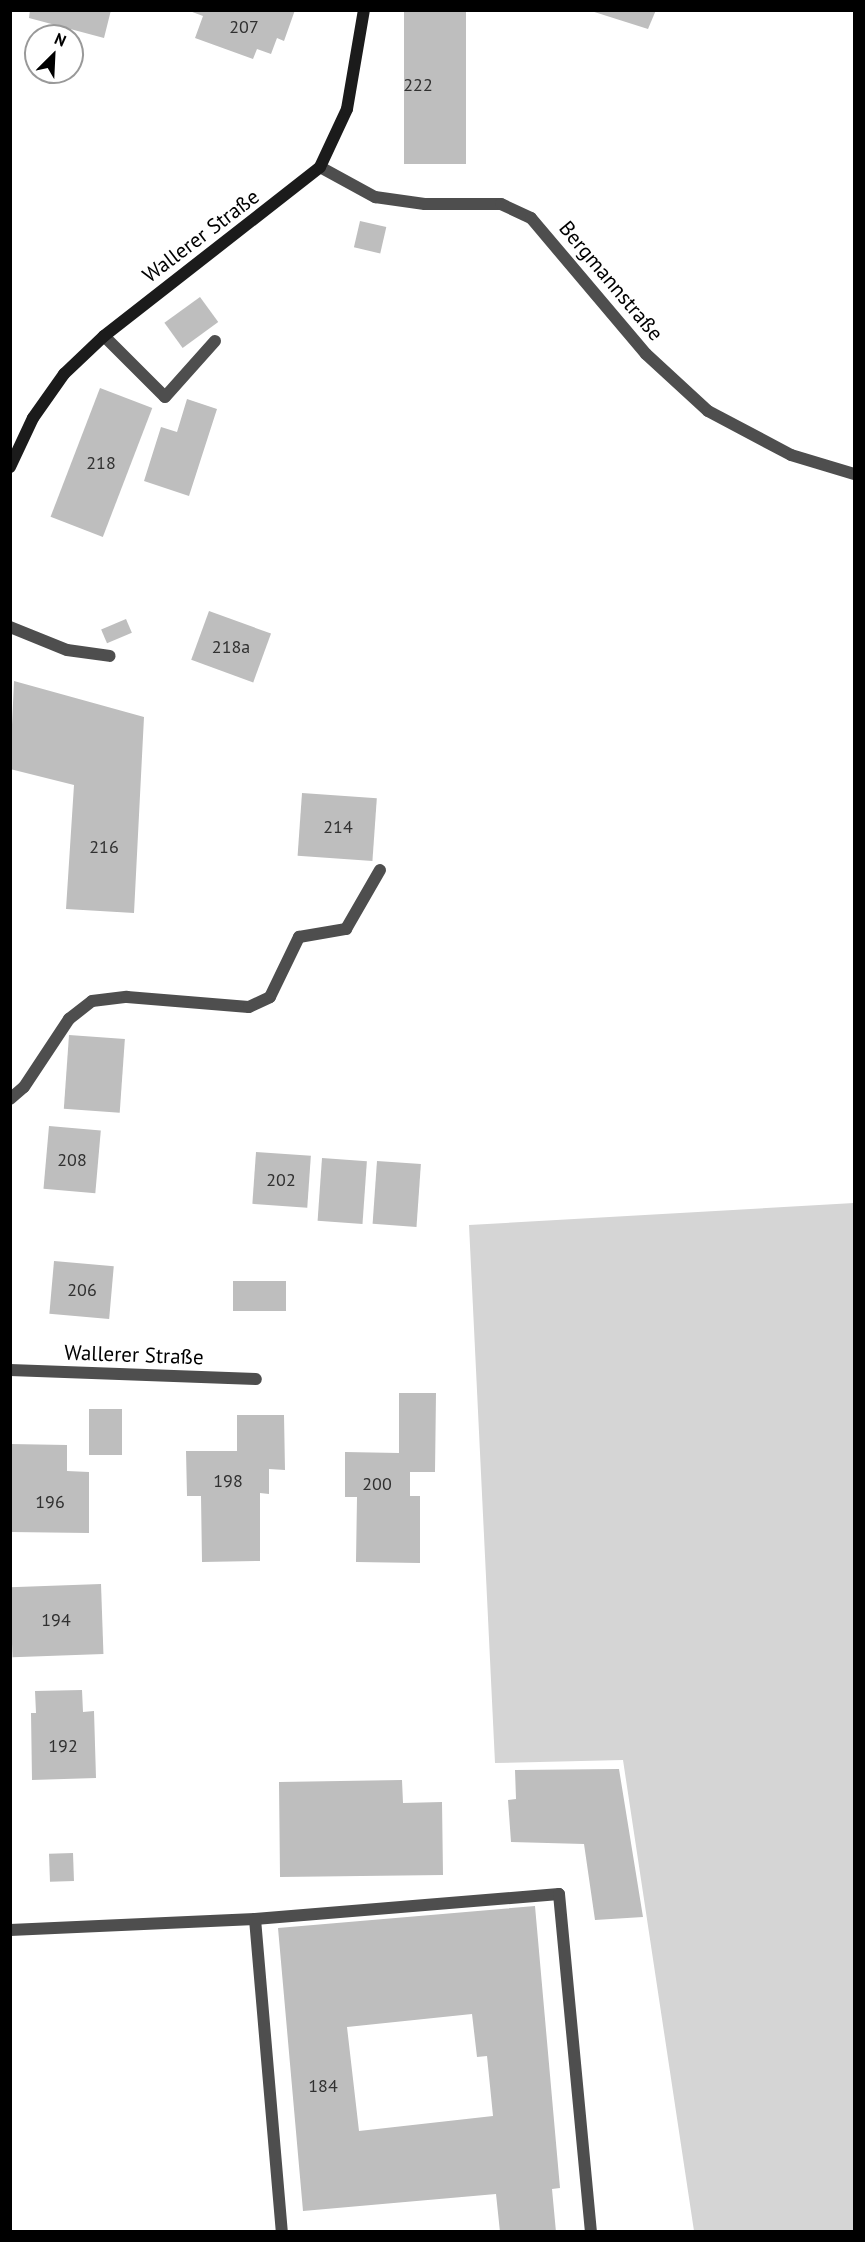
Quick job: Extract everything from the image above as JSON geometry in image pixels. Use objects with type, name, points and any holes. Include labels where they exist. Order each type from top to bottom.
[{"type":"street","name":"Wallerer Straße","points":[[10,467],[33,418],[58,383],[104,336],[320,167],[347,109],[364,10]]},
{"type":"street","name":"Bergmannstraße","points":[[320,167],[375,197],[425,204],[501,204],[531,218],[646,354],[708,411],[791,455],[855,474]]},
{"type":"street","points":[[104,336],[165,397],[215,341]]},
{"type":"street","points":[[10,627],[67,650],[110,656]]},
{"type":"street","points":[[10,1099],[24,1087],[69,1019],[92,1001],[127,997],[249,1007],[270,997],[299,937],[346,929],[380,870]]},
{"type":"street","name":"Wallerer Straße","points":[[10,1370],[256,1379]]},
{"type":"street","points":[[10,1930],[255,1919],[559,1894],[591,2232]]},
{"type":"street","points":[[255,1919],[282,2232]]},
{"type":"shaded area","points":[[854,1203],[854,2231],[694,2231],[623,1760],[495,1763],[469,1225]]},
{"type":"building","points":[[30,10],[111,10],[104,38],[84,33],[84,24],[52,24],[29,18]]},
{"type":"building","points":[[187,10],[295,10],[284,41],[277,38],[271,54],[257,49],[253,59],[195,38],[203,16]]},
{"type":"building","points":[[404,10],[466,10],[466,164],[404,164]]},
{"type":"building","points":[[588,10],[656,10],[648,29]]},
{"type":"building","points":[[360,221],[386,227],[380,253],[354,247]]},
{"type":"building","points":[[200,297],[218,322],[183,348],[164,323]]},
{"type":"building","points":[[100,388],[152,408],[103,537],[51,517]]},
{"type":"building","points":[[187,399],[217,409],[189,496],[144,481],[161,427],[177,432]]},
{"type":"building","points":[[209,611],[271,634],[253,682],[191,660]]},
{"type":"building","points":[[126,619],[132,633],[107,643],[101,630]]},
{"type":"building","points":[[14,681],[144,717],[134,913],[66,909],[74,785],[10,769]]},
{"type":"building","points":[[302,793],[377,798],[372,861],[298,856]]},
{"type":"building","points":[[69,1035],[125,1039],[120,1113],[64,1109]]},
{"type":"building","points":[[49,1126],[101,1131],[95,1193],[44,1189]]},
{"type":"building","points":[[256,1152],[311,1156],[307,1208],[252,1204]]},
{"type":"building","points":[[322,1158],[367,1161],[362,1224],[318,1221]]},
{"type":"building","points":[[377,1161],[421,1164],[416,1227],[373,1224]]},
{"type":"building","points":[[54,1261],[114,1266],[109,1319],[49,1314]]},
{"type":"building","points":[[233,1281],[286,1281],[286,1311],[233,1311]]},
{"type":"building","points":[[399,1393],[436,1393],[435,1472],[410,1472],[410,1496],[420,1496],[420,1563],[356,1562],[357,1497],[345,1497],[345,1452],[399,1453]]},
{"type":"building","points":[[89,1409],[122,1409],[122,1455],[89,1455]]},
{"type":"building","points":[[237,1415],[284,1415],[285,1470],[269,1469],[269,1494],[260,1493],[260,1561],[202,1562],[201,1496],[187,1496],[186,1451],[237,1451]]},
{"type":"building","points":[[10,1444],[67,1445],[67,1471],[89,1472],[89,1533],[10,1532]]},
{"type":"building","points":[[101,1584],[103,1654],[12,1657],[10,1587]]},
{"type":"building","points":[[82,1690],[83,1712],[94,1711],[96,1778],[32,1780],[31,1713],[36,1713],[35,1691]]},
{"type":"building","points":[[619,1769],[643,1917],[595,1920],[584,1844],[511,1842],[508,1800],[516,1799],[515,1770]]},
{"type":"building","points":[[402,1780],[403,1803],[442,1802],[443,1875],[280,1877],[279,1782]]},
{"type":"building","points":[[73,1853],[74,1881],[50,1882],[49,1854]]},
{"type":"building","points":[[535,1906],[560,2188],[552,2189],[556,2232],[500,2232],[496,2194],[303,2211],[278,1928]],"holes":[[[472,2014],[477,2057],[487,2056],[493,2116],[359,2131],[347,2027]]]}]
